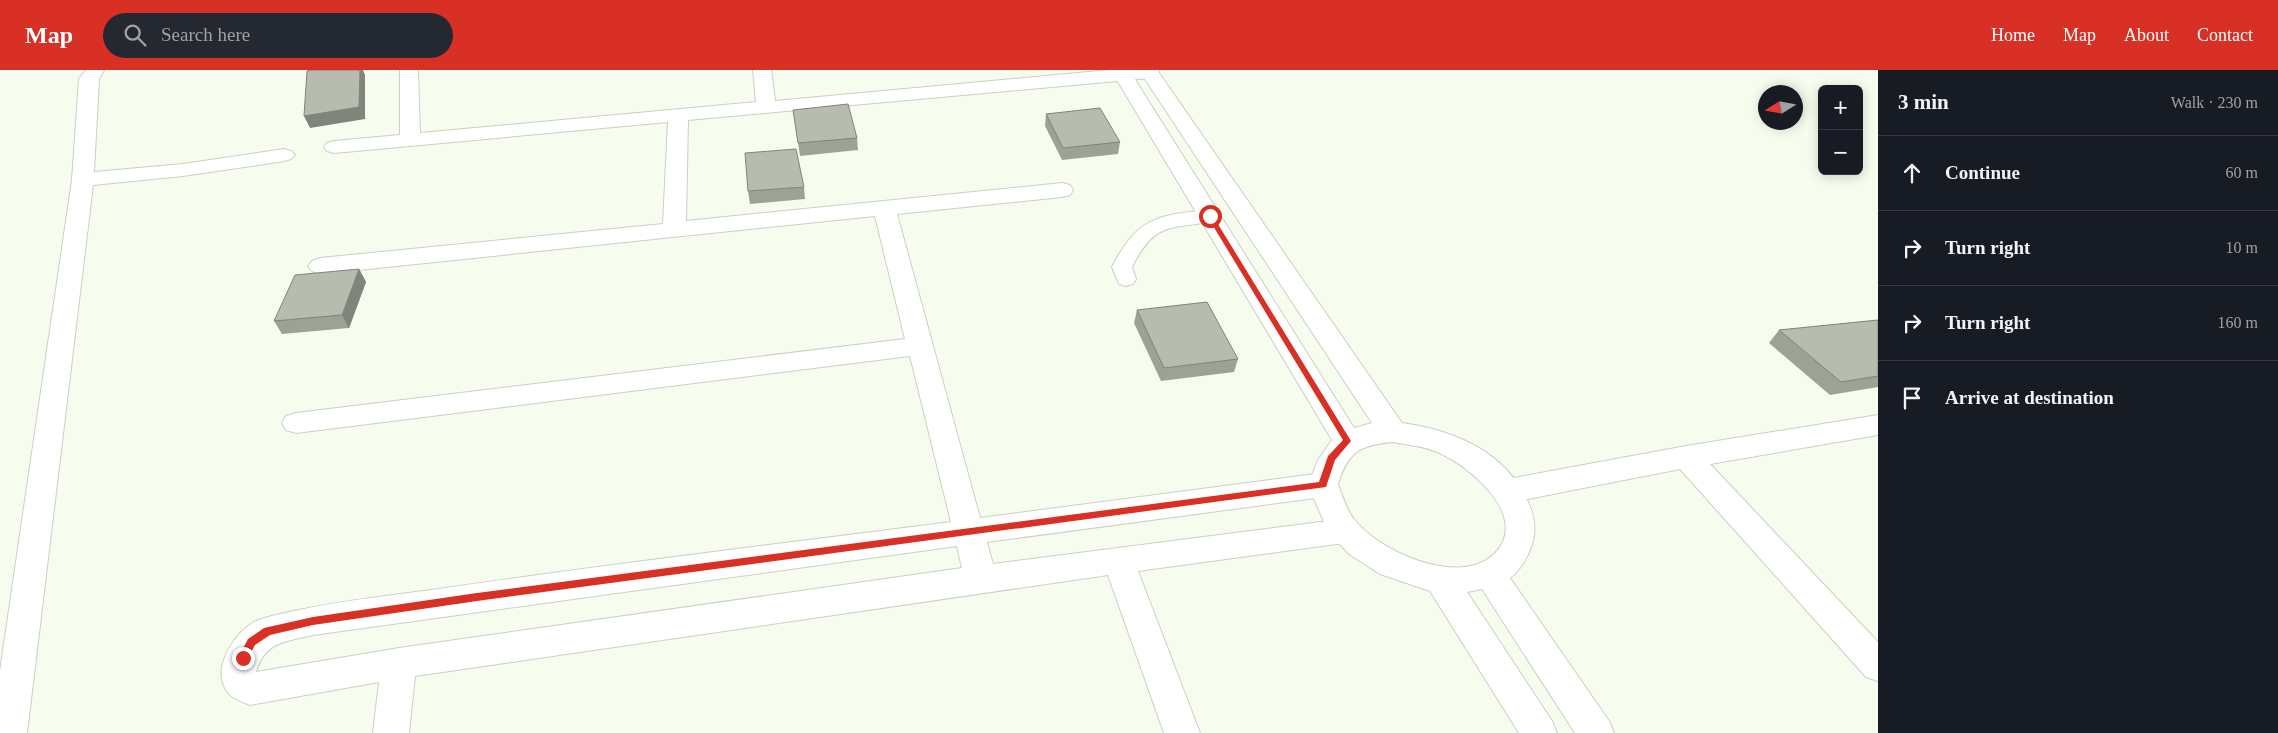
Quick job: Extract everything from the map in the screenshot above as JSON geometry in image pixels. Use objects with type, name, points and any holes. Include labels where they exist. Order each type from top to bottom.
[{"type":"street","points":[[10,733],[83,180],[89,79],[95,70]]},
{"type":"street","points":[[409,70],[410,139]]},
{"type":"street","points":[[762,70],[766,107]]},
{"type":"street","points":[[939,70],[947,91]]},
{"type":"street","points":[[334,147],[947,91],[1122,72],[1149,71],[1393,432]]},
{"type":"street","points":[[1122,72],[1347,441]]},
{"type":"street","points":[[674,230],[678,115]]},
{"type":"street","points":[[83,180],[183,170],[284,155]]},
{"type":"street","points":[[320,266],[1062,190]]},
{"type":"street","points":[[884,208],[981,579]]},
{"type":"street","points":[[296,423],[919,346]]},
{"type":"street","points":[[1508,491],[1686,457],[1878,426]]},
{"type":"street","points":[[1393,432],[1427,437],[1451,445],[1473,458],[1493,474],[1508,491],[1518,511],[1521,530],[1517,548],[1506,563],[1489,573],[1467,579],[1441,580],[1413,574],[1387,563],[1363,548],[1344,530],[1323,485],[1331,458],[1347,441],[1380,433],[1393,432]]},
{"type":"street","points":[[1686,457],[1878,666]]},
{"type":"street","points":[[1323,485],[477,597],[313,621],[267,632],[252,642],[243,658],[238,673],[240,683],[250,689],[399,663],[981,579],[1344,530]]},
{"type":"street","points":[[1118,560],[1182,733]]},
{"type":"street","points":[[1489,573],[1596,733]]},
{"type":"street","points":[[1441,580],[1540,733]]},
{"type":"street","points":[[391,733],[399,663]]},
{"type":"lane","points":[[1126,278],[1122,268],[1132,246],[1146,230],[1172,221],[1210,216]]},
{"type":"building","points":[[360,70],[359,107],[304,116],[307,71]]},
{"type":"building","points":[[848,104],[857,138],[798,143],[793,110]]},
{"type":"building","points":[[1100,108],[1120,142],[1063,148],[1046,114]]},
{"type":"building","points":[[796,149],[804,187],[748,191],[745,153]]},
{"type":"building","points":[[359,269],[342,315],[274,321],[295,275]]},
{"type":"building","points":[[1207,302],[1238,359],[1164,368],[1137,310]]},
{"type":"building","points":[[1878,320],[1878,376],[1841,382],[1779,330]]},
{"type":"route","points":[[243,658],[252,642],[267,632],[313,621],[477,597],[1323,485],[1331,458],[1347,441],[1210,216]]}]
